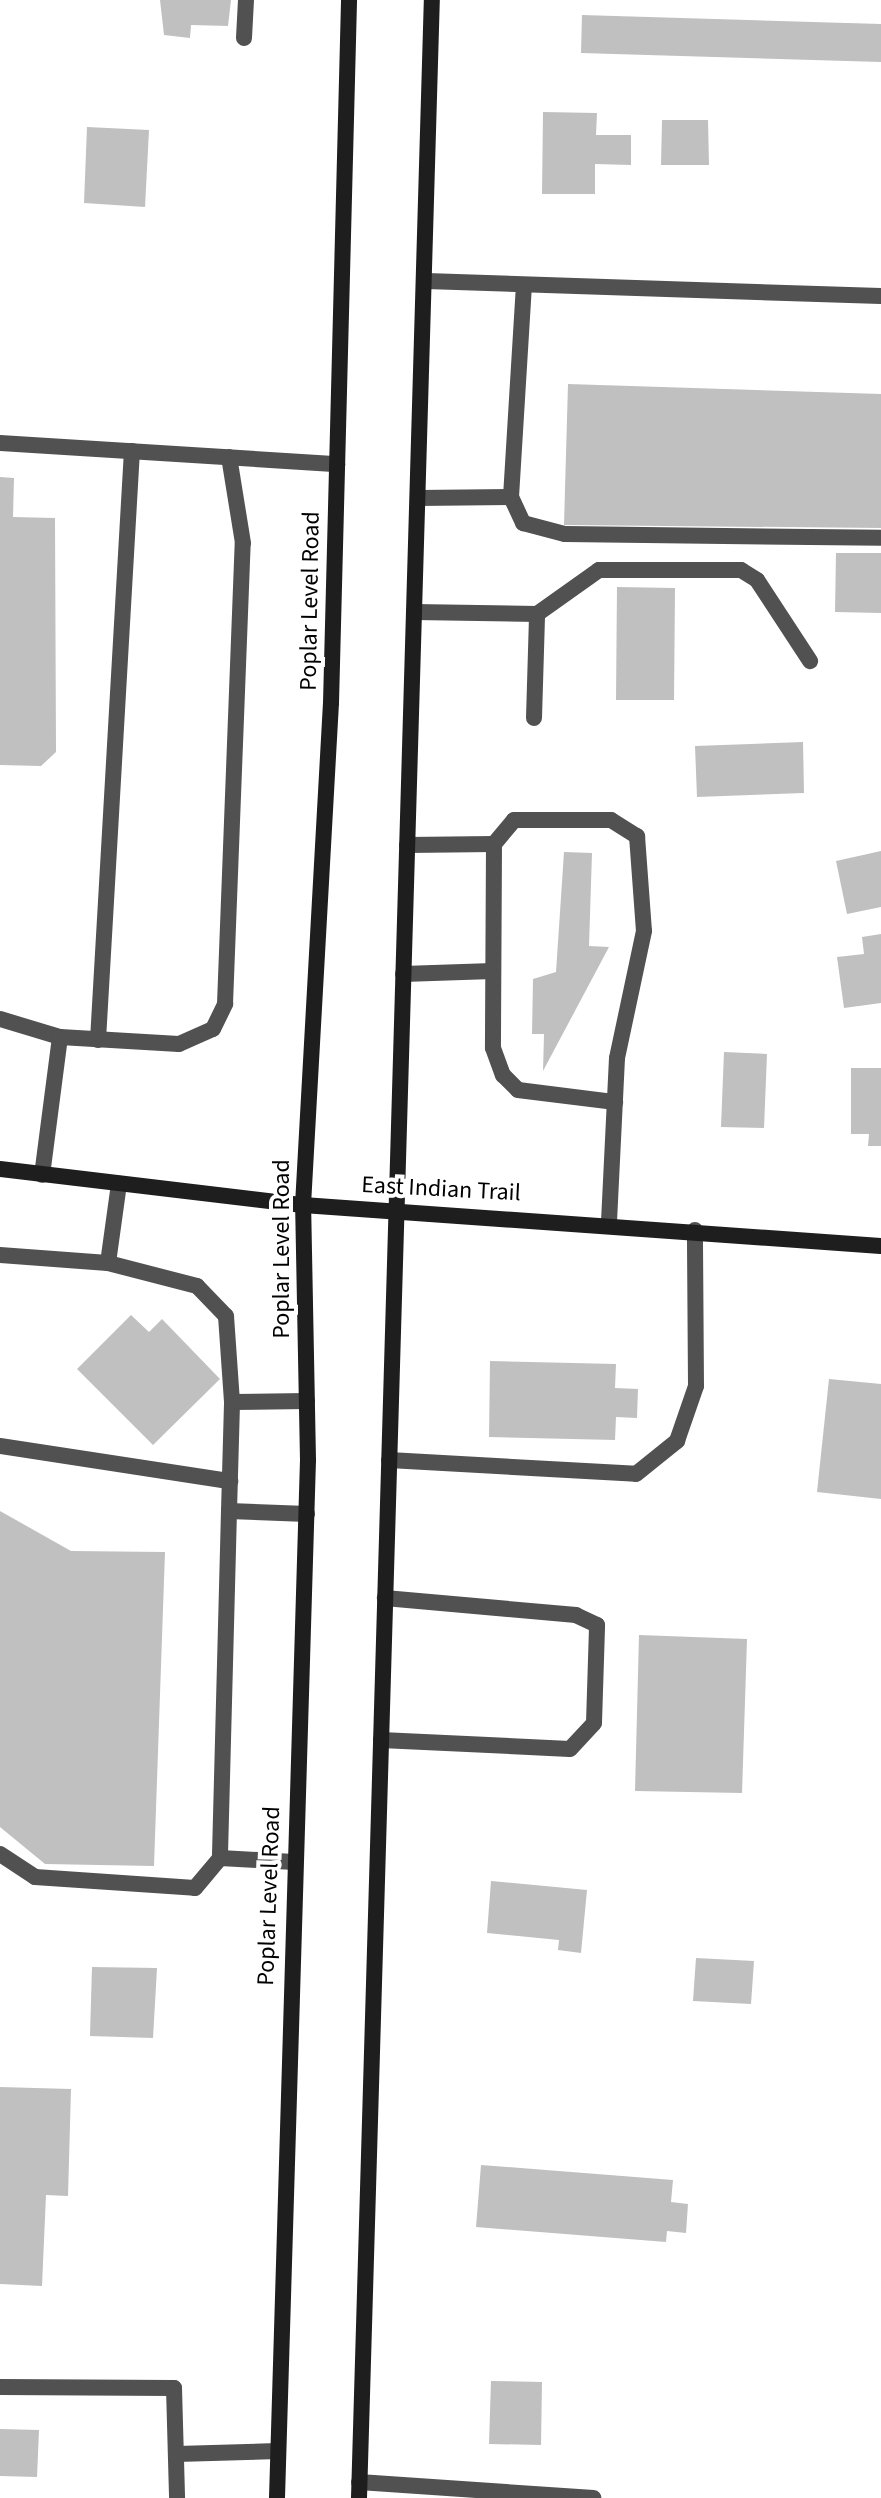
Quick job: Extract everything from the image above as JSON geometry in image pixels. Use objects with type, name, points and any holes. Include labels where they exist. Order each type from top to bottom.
[{"type":"main road","name":"Poplar Level Road","points":[[277,2498],[307,1514],[303,1205],[337,464],[349,0]]},
{"type":"main road","points":[[359,2490],[432,0]]},
{"type":"main road","name":"East Indian Trail","points":[[0,1169],[303,1205],[609,1223],[881,1246]]},
{"type":"lane","points":[[244,38],[246,0]]},
{"type":"lane","points":[[426,281],[524,287],[881,296]]},
{"type":"lane","points":[[524,287],[511,497],[523,523],[565,534],[881,538]]},
{"type":"lane","points":[[0,443],[337,464]]},
{"type":"lane","points":[[98,1040],[132,451]]},
{"type":"lane","points":[[0,1019],[60,1037],[179,1044],[213,1029],[225,1004],[243,543],[229,457]]},
{"type":"lane","points":[[418,498],[511,497]]},
{"type":"lane","points":[[414,612],[537,614],[599,570],[741,570],[757,580],[810,661]]},
{"type":"lane","points":[[534,718],[537,614]]},
{"type":"lane","points":[[609,1223],[615,1102],[644,931],[637,836],[611,820],[514,820],[494,844],[493,1048],[503,1075],[518,1090],[615,1102]]},
{"type":"lane","points":[[407,845],[494,844]]},
{"type":"lane","points":[[403,974],[493,971]]},
{"type":"lane","points":[[42,1175],[60,1037]]},
{"type":"lane","points":[[108,1263],[119,1184]]},
{"type":"lane","points":[[389,1460],[636,1474],[677,1441],[696,1386],[695,1230]]},
{"type":"lane","points":[[0,1255],[108,1263],[197,1286],[226,1316],[232,1402],[220,1858],[195,1888],[35,1877],[0,1854]]},
{"type":"lane","points":[[232,1402],[307,1401]]},
{"type":"lane","points":[[0,1446],[230,1481]]},
{"type":"lane","points":[[229,1511],[307,1514]]},
{"type":"lane","points":[[381,1740],[570,1749],[594,1723],[597,1625],[576,1615],[385,1598]]},
{"type":"lane","points":[[220,1858],[294,1862]]},
{"type":"lane","points":[[0,2387],[174,2388],[177,2498]]},
{"type":"lane","points":[[177,2454],[278,2451]]},
{"type":"lane","points":[[359,2490],[593,2498]]},
{"type":"building","points":[[160,0],[231,0],[228,26],[191,25],[190,38],[164,35]]},
{"type":"building","points":[[582,15],[881,24],[881,62],[581,53]]},
{"type":"building","points":[[543,112],[597,113],[596,135],[631,135],[631,165],[595,164],[595,194],[542,194]]},
{"type":"building","points":[[662,120],[708,120],[709,165],[661,165]]},
{"type":"building","points":[[87,127],[149,130],[145,207],[84,203]]},
{"type":"building","points":[[568,384],[881,394],[881,528],[564,525]]},
{"type":"building","points":[[0,477],[14,478],[13,517],[55,518],[56,752],[41,766],[0,765]]},
{"type":"building","points":[[836,553],[881,553],[881,613],[835,612]]},
{"type":"building","points":[[617,587],[675,588],[674,700],[616,700]]},
{"type":"building","points":[[803,742],[804,793],[697,797],[695,746]]},
{"type":"building","points":[[881,851],[881,907],[847,914],[836,861]]},
{"type":"building","points":[[564,852],[592,853],[589,946],[609,947],[543,1071],[544,1034],[532,1034],[533,979],[556,972]]},
{"type":"building","points":[[881,934],[881,1003],[844,1008],[837,957],[864,954],[862,937]]},
{"type":"building","points":[[724,1052],[767,1054],[764,1128],[721,1127]]},
{"type":"building","points":[[851,1068],[881,1068],[881,1146],[868,1146],[869,1134],[851,1134]]},
{"type":"building","points":[[131,1315],[149,1332],[162,1319],[220,1379],[153,1445],[77,1369]]},
{"type":"building","points":[[490,1361],[616,1364],[615,1388],[638,1389],[637,1418],[616,1417],[615,1440],[489,1437]]},
{"type":"building","points":[[829,1379],[881,1384],[881,1499],[817,1492]]},
{"type":"building","points":[[0,1511],[71,1551],[165,1552],[154,1866],[45,1864],[0,1827]]},
{"type":"building","points":[[639,1635],[747,1639],[742,1793],[635,1791]]},
{"type":"building","points":[[491,1881],[587,1890],[581,1953],[558,1950],[559,1940],[487,1933]]},
{"type":"building","points":[[696,1958],[754,1961],[751,2004],[693,2001]]},
{"type":"building","points":[[92,1967],[157,1968],[153,2038],[90,2036]]},
{"type":"building","points":[[0,2087],[71,2089],[68,2196],[46,2195],[42,2286],[0,2284]]},
{"type":"building","points":[[481,2165],[673,2180],[671,2202],[688,2204],[686,2233],[667,2231],[666,2242],[476,2227]]},
{"type":"building","points":[[491,2381],[542,2382],[541,2445],[489,2444]]},
{"type":"building","points":[[0,2429],[39,2430],[37,2477],[0,2476]]}]
